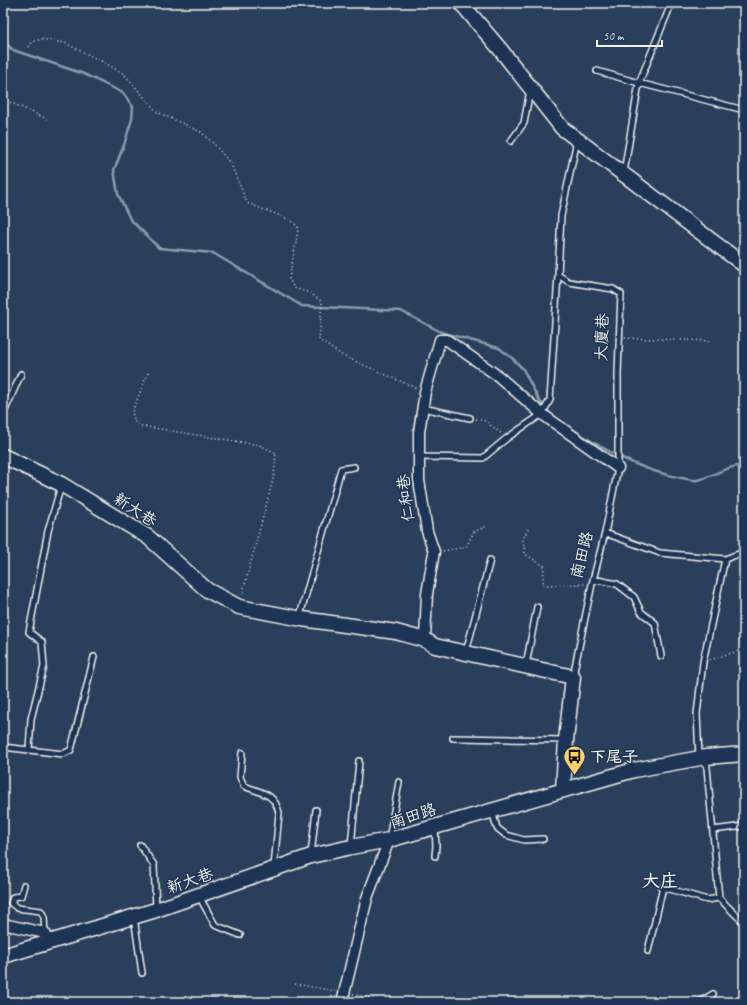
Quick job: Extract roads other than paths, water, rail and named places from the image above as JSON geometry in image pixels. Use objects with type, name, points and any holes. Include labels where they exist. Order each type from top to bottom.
[{"type":"street","points":[[461,3],[500,49],[562,128],[656,197],[744,265]]},
{"type":"street","points":[[420,457],[420,432],[425,392],[440,340],[446,340],[498,376],[543,413],[618,464]]},
{"type":"street","name":"新大巷","points":[[3,456],[61,484],[148,537],[207,590],[239,607],[302,619]]},
{"type":"street","name":"仁和巷","points":[[420,457],[419,480],[427,531],[434,552],[427,594],[425,640]]},
{"type":"street","points":[[302,619],[396,632],[425,640],[435,646],[573,677]]},
{"type":"street","name":"南田路","points":[[563,790],[566,740],[573,677]]},
{"type":"street","name":"南田路","points":[[342,1002],[367,898],[389,840],[634,770],[702,758],[744,754]]},
{"type":"street","name":"新大巷","points":[[3,956],[47,937],[156,910],[311,856],[351,846],[389,840]]},
{"type":"street","points":[[3,924],[47,937]]},
{"type":"lane","points":[[623,174],[639,84],[670,7],[676,3]]},
{"type":"lane","points":[[597,71],[639,84],[744,110]]},
{"type":"lane","points":[[511,141],[524,123],[530,87]]},
{"type":"lane","points":[[558,275],[561,216],[577,140]]},
{"type":"lane","name":"大廈巷","points":[[558,275],[569,282],[613,289],[621,294],[618,447]]},
{"type":"lane","name":"仁和巷","points":[[420,457],[483,458],[507,438],[543,413],[550,400],[558,275]]},
{"type":"lane","points":[[3,415],[22,374]]},
{"type":"lane","points":[[423,408],[470,418]]},
{"type":"lane","name":"南田路","points":[[573,677],[592,582],[605,533],[618,464],[618,447]]},
{"type":"lane","points":[[302,619],[301,612],[341,468],[354,467]]},
{"type":"lane","points":[[29,750],[31,719],[44,666],[42,642],[29,632],[48,531],[61,484]]},
{"type":"lane","points":[[605,533],[660,553],[725,559],[744,552]]},
{"type":"lane","points":[[725,559],[702,662],[697,714],[713,830],[719,898],[736,916],[744,922]]},
{"type":"lane","points":[[466,653],[490,560]]},
{"type":"lane","points":[[592,582],[617,584],[634,597],[641,612],[655,623],[661,656]]},
{"type":"lane","points":[[526,666],[537,607]]},
{"type":"lane","points":[[3,748],[63,754],[72,750],[94,658]]},
{"type":"lane","points":[[453,738],[566,740]]},
{"type":"lane","points":[[242,753],[240,778],[244,786],[273,797],[278,804],[279,813],[274,869]]},
{"type":"lane","points":[[351,846],[359,761]]},
{"type":"lane","points":[[389,840],[399,782]]},
{"type":"lane","points":[[311,856],[316,810]]},
{"type":"lane","points":[[492,810],[497,828],[506,834],[524,840],[543,839]]},
{"type":"lane","points":[[435,826],[435,856]]},
{"type":"lane","points":[[713,830],[744,826]]},
{"type":"lane","points":[[140,845],[154,865],[156,910]]},
{"type":"lane","points":[[24,885],[21,896],[13,897],[11,903],[17,908],[41,911],[44,917],[47,937]]},
{"type":"lane","points":[[648,952],[663,887],[707,900],[719,898]]},
{"type":"lane","points":[[199,896],[215,925],[240,934]]},
{"type":"lane","points":[[134,916],[142,973]]},
{"type":"lane","points":[[700,1002],[713,994]]},
{"type":"waterway","points":[[3,41],[13,50],[84,74],[123,93],[133,107],[132,119],[114,170],[118,194],[130,219],[159,248],[213,253],[302,306],[401,311],[441,332],[499,348],[523,369],[539,400],[552,416]]},
{"type":"waterway","points":[[563,423],[620,457],[666,475],[695,480],[733,467],[744,466]]},
{"type":"place","name":"下尾子","points":[[574,776]]},
{"type":"district","name":"大庄","points":[[660,881]]}]
